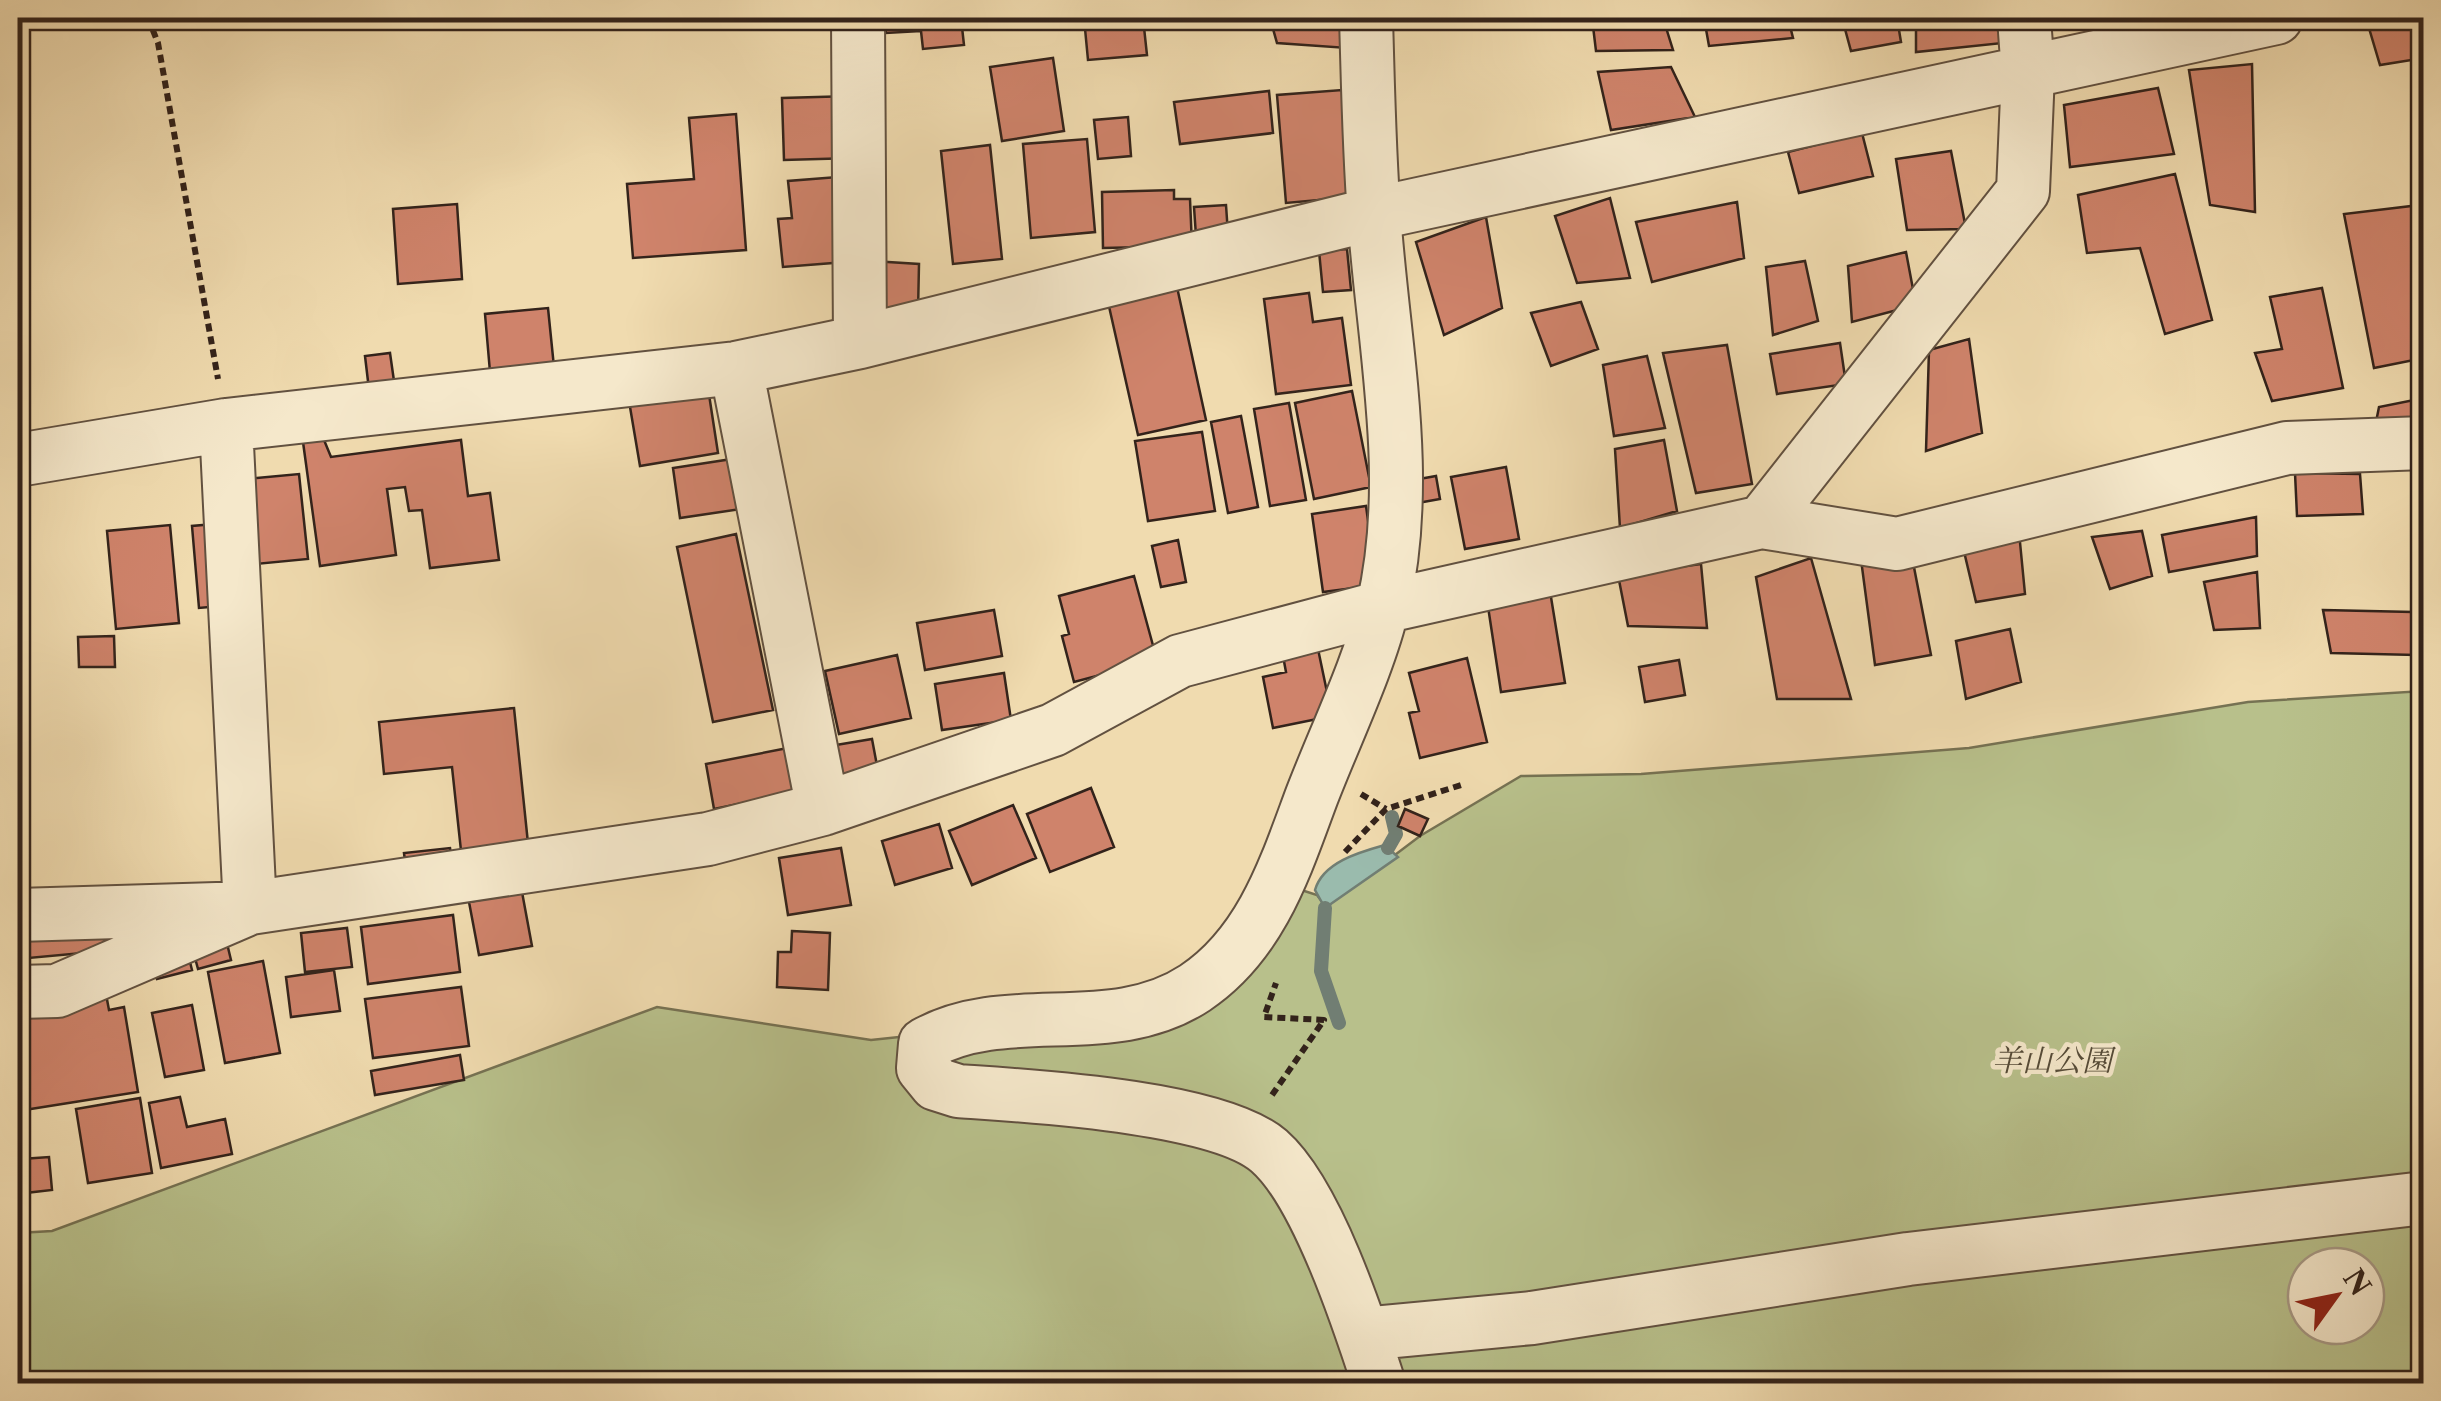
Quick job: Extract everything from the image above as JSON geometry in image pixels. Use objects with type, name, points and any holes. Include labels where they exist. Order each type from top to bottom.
[{"type":"street","points":[[858,18],[860,342]]},
{"type":"street","points":[[1366,18],[1374,214],[1399,473],[1383,607],[1276,892],[1231,959],[1170,1001],[1119,1018],[955,1027],[925,1044],[923,1068],[936,1084],[958,1091],[1162,1114],[1239,1134],[1268,1151],[1311,1212],[1363,1334],[1379,1384]]},
{"type":"street","points":[[1762,522],[2023,190],[2028,73],[2024,18]]},
{"type":"street","points":[[18,460],[226,425],[736,368],[860,342],[1374,214],[2276,18]]},
{"type":"street","points":[[736,368],[823,810]]},
{"type":"street","points":[[226,425],[250,908]]},
{"type":"street","points":[[18,915],[250,908],[708,839],[823,810],[1053,730],[1180,661],[1383,607],[1762,522],[1897,544],[2287,448],[2424,443]]},
{"type":"street","points":[[18,992],[57,990],[250,908]]},
{"type":"street","points":[[1363,1334],[1532,1318],[1908,1258],[2424,1198]]},
{"type":"path","points":[[148,18],[158,43],[226,425]]},
{"type":"path","points":[[1340,856],[1386,808],[1461,785]]},
{"type":"path","points":[[1377,804],[1386,808]]},
{"type":"path","points":[[1271,1097],[1324,1020],[1264,1017],[1276,981]]},
{"type":"green space","name":"羊山公園","points":[[2423,691],[2423,1383],[18,1384],[18,1233],[52,1231],[657,1007],[871,1040],[1012,1025],[1084,1033],[1295,888],[1317,895],[1326,907],[1420,836],[1521,776],[1641,774],[1969,748],[2248,702]]},
{"type":"shaded area","points":[[1385,845],[1398,857],[1325,908],[1315,890],[1326,872],[1344,860]]},
{"type":"building","points":[[884,18],[961,18],[964,45],[923,49],[921,31],[886,33]]},
{"type":"building","points":[[972,18],[1010,18],[1010,24],[972,27]]},
{"type":"building","points":[[1084,18],[1143,18],[1147,55],[1088,60]]},
{"type":"building","points":[[1270,18],[1339,18],[1347,48],[1277,43]]},
{"type":"building","points":[[1592,18],[1663,18],[1673,50],[1596,51]]},
{"type":"building","points":[[1704,18],[1788,18],[1793,38],[1709,46]]},
{"type":"building","points":[[1842,18],[1897,18],[1901,42],[1851,51]]},
{"type":"building","points":[[1916,18],[1999,18],[2003,43],[1916,52]]},
{"type":"building","points":[[2366,18],[2424,18],[2424,58],[2380,65]]},
{"type":"building","points":[[1053,58],[1064,131],[1002,141],[990,67]]},
{"type":"building","points":[[2252,64],[2255,212],[2210,205],[2189,70]]},
{"type":"building","points":[[1671,67],[1695,117],[1611,130],[1598,72]]},
{"type":"building","points":[[2158,88],[2174,154],[2070,167],[2064,105]]},
{"type":"building","points":[[1342,90],[1352,197],[1286,203],[1277,95]]},
{"type":"building","points":[[1269,91],[1273,133],[1180,144],[1174,102]]},
{"type":"building","points":[[852,96],[854,158],[784,160],[782,98]]},
{"type":"building","points":[[736,114],[746,250],[633,258],[627,184],[694,179],[689,118]]},
{"type":"building","points":[[1128,117],[1131,156],[1098,159],[1094,120]]},
{"type":"building","points":[[1862,133],[1873,176],[1799,193],[1788,152]]},
{"type":"building","points":[[1087,139],[1095,232],[1031,238],[1023,144]]},
{"type":"building","points":[[990,145],[1002,259],[953,264],[941,151]]},
{"type":"building","points":[[1951,151],[1966,229],[1907,230],[1896,159]]},
{"type":"building","points":[[2175,174],[2212,320],[2165,334],[2140,248],[2087,253],[2078,195]]},
{"type":"building","points":[[850,176],[858,261],[783,267],[778,219],[792,218],[788,181]]},
{"type":"building","points":[[1174,190],[1174,199],[1190,199],[1192,246],[1103,248],[1102,192]]},
{"type":"building","points":[[1610,198],[1630,278],[1577,283],[1555,216]]},
{"type":"building","points":[[1737,202],[1744,258],[1652,282],[1636,222]]},
{"type":"building","points":[[457,204],[462,279],[398,284],[393,209]]},
{"type":"building","points":[[1226,205],[1228,234],[1196,236],[1194,207]]},
{"type":"building","points":[[2420,205],[2424,358],[2374,368],[2344,214]]},
{"type":"building","points":[[1486,217],[1502,308],[1444,335],[1416,242]]},
{"type":"building","points":[[1347,249],[1351,290],[1323,292],[1319,251]]},
{"type":"building","points":[[1906,252],[1916,305],[1852,322],[1848,266]]},
{"type":"building","points":[[872,261],[919,264],[918,312],[871,310]]},
{"type":"building","points":[[1805,261],[1818,321],[1773,335],[1766,267]]},
{"type":"building","points":[[1177,287],[1206,420],[1138,435],[1108,302]]},
{"type":"building","points":[[2322,288],[2343,388],[2272,401],[2255,353],[2282,349],[2270,297]]},
{"type":"building","points":[[1309,293],[1313,322],[1342,318],[1351,385],[1276,394],[1264,299]]},
{"type":"building","points":[[1581,302],[1598,349],[1551,366],[1531,313]]},
{"type":"building","points":[[548,308],[554,367],[490,372],[485,314]]},
{"type":"building","points":[[1969,339],[1982,433],[1926,451],[1929,350]]},
{"type":"building","points":[[1840,343],[1846,384],[1777,394],[1770,354]]},
{"type":"building","points":[[1727,345],[1752,484],[1696,493],[1663,353]]},
{"type":"building","points":[[390,353],[396,395],[370,398],[365,356]]},
{"type":"building","points":[[1647,356],[1665,428],[1614,436],[1603,365]]},
{"type":"building","points":[[708,388],[718,453],[640,466],[629,401]]},
{"type":"building","points":[[1352,391],[1371,487],[1314,499],[1295,403]]},
{"type":"building","points":[[2424,398],[2424,440],[2374,432],[2379,407]]},
{"type":"building","points":[[1289,403],[1306,500],[1270,506],[1254,409]]},
{"type":"building","points":[[1241,416],[1258,507],[1228,513],[1211,422]]},
{"type":"building","points":[[1202,432],[1215,511],[1148,521],[1135,441]]},
{"type":"building","points":[[324,440],[331,457],[461,440],[468,496],[490,493],[499,560],[430,568],[422,510],[409,511],[405,487],[387,489],[396,555],[320,566],[303,442]]},
{"type":"building","points":[[1664,440],[1677,511],[1620,528],[1615,449]]},
{"type":"building","points":[[732,459],[741,509],[680,518],[673,468]]},
{"type":"building","points":[[1506,467],[1519,539],[1465,549],[1451,477]]},
{"type":"building","points":[[2295,473],[2360,474],[2363,514],[2297,516]]},
{"type":"building","points":[[299,474],[308,559],[256,564],[247,479]]},
{"type":"building","points":[[1436,476],[1440,499],[1412,504],[1408,481]]},
{"type":"building","points":[[1366,506],[1377,585],[1323,592],[1312,514]]},
{"type":"building","points":[[2256,517],[2257,556],[2169,572],[2162,535]]},
{"type":"building","points":[[225,523],[231,605],[199,608],[192,526]]},
{"type":"building","points":[[170,525],[179,623],[116,629],[107,531]]},
{"type":"building","points":[[2142,531],[2152,576],[2110,589],[2092,537]]},
{"type":"building","points":[[2019,532],[2025,594],[1976,602],[1962,543]]},
{"type":"building","points":[[736,534],[773,710],[713,722],[677,547]]},
{"type":"building","points":[[1178,540],[1186,582],[1161,587],[1152,546]]},
{"type":"building","points":[[1860,552],[1912,557],[1931,655],[1875,665]]},
{"type":"building","points":[[1811,558],[1851,699],[1777,699],[1756,577]]},
{"type":"building","points":[[1701,564],[1707,628],[1628,626],[1618,575]]},
{"type":"building","points":[[2257,572],[2260,628],[2214,630],[2204,582]]},
{"type":"building","points":[[1134,576],[1157,660],[1074,682],[1062,636],[1069,634],[1059,596]]},
{"type":"building","points":[[1550,591],[1565,683],[1501,692],[1487,600]]},
{"type":"building","points":[[994,610],[1002,656],[925,670],[917,623]]},
{"type":"building","points":[[2323,610],[2413,612],[2416,655],[2331,653]]},
{"type":"building","points":[[2010,629],[2021,682],[1966,699],[1956,641]]},
{"type":"building","points":[[114,636],[115,667],[79,667],[78,637]]},
{"type":"building","points":[[1318,649],[1332,716],[1273,728],[1263,677],[1286,672],[1283,656]]},
{"type":"building","points":[[897,655],[911,718],[839,734],[825,671]]},
{"type":"building","points":[[1467,658],[1487,742],[1420,758],[1409,713],[1419,711],[1409,673]]},
{"type":"building","points":[[1679,660],[1685,695],[1645,702],[1639,667]]},
{"type":"building","points":[[1004,673],[1011,720],[942,730],[935,684]]},
{"type":"building","points":[[514,708],[529,853],[462,860],[452,767],[384,774],[379,722]]},
{"type":"building","points":[[872,739],[878,771],[829,779],[824,747]]},
{"type":"building","points":[[798,746],[807,790],[714,809],[706,764]]},
{"type":"building","points":[[1091,788],[1114,847],[1050,872],[1027,814]]},
{"type":"building","points":[[1013,805],[1036,858],[972,885],[949,831]]},
{"type":"building","points":[[1405,809],[1428,819],[1420,836],[1398,826]]},
{"type":"building","points":[[939,824],[952,868],[895,885],[882,841]]},
{"type":"building","points":[[450,848],[453,870],[407,876],[404,853]]},
{"type":"building","points":[[841,848],[851,905],[788,915],[779,858]]},
{"type":"building","points":[[522,892],[532,946],[479,955],[469,902]]},
{"type":"building","points":[[155,914],[158,946],[18,959],[18,926]]},
{"type":"building","points":[[453,915],[460,972],[368,984],[361,927]]},
{"type":"building","points":[[347,928],[352,967],[305,972],[301,933]]},
{"type":"building","points":[[792,931],[830,933],[828,990],[777,987],[778,952],[791,952]]},
{"type":"building","points":[[225,935],[231,960],[198,969],[191,943]]},
{"type":"building","points":[[186,946],[192,970],[157,979],[151,956]]},
{"type":"building","points":[[263,961],[280,1053],[225,1063],[208,972]]},
{"type":"building","points":[[334,970],[340,1011],[291,1017],[286,977]]},
{"type":"building","points":[[461,987],[469,1046],[373,1058],[365,999]]},
{"type":"building","points":[[105,989],[109,1010],[124,1007],[138,1092],[18,1111],[18,1003]]},
{"type":"building","points":[[192,1005],[204,1070],[165,1077],[152,1013]]},
{"type":"building","points":[[460,1055],[464,1080],[375,1095],[371,1071]]},
{"type":"building","points":[[180,1097],[187,1127],[225,1119],[232,1154],[161,1168],[149,1103]]},
{"type":"building","points":[[140,1098],[152,1173],[88,1183],[76,1109]]},
{"type":"building","points":[[49,1157],[52,1190],[25,1193],[22,1159]]},
{"type":"waterway","points":[[1388,848],[1396,834],[1392,817]]},
{"type":"waterway","points":[[1325,908],[1321,971],[1339,1023]]}]
